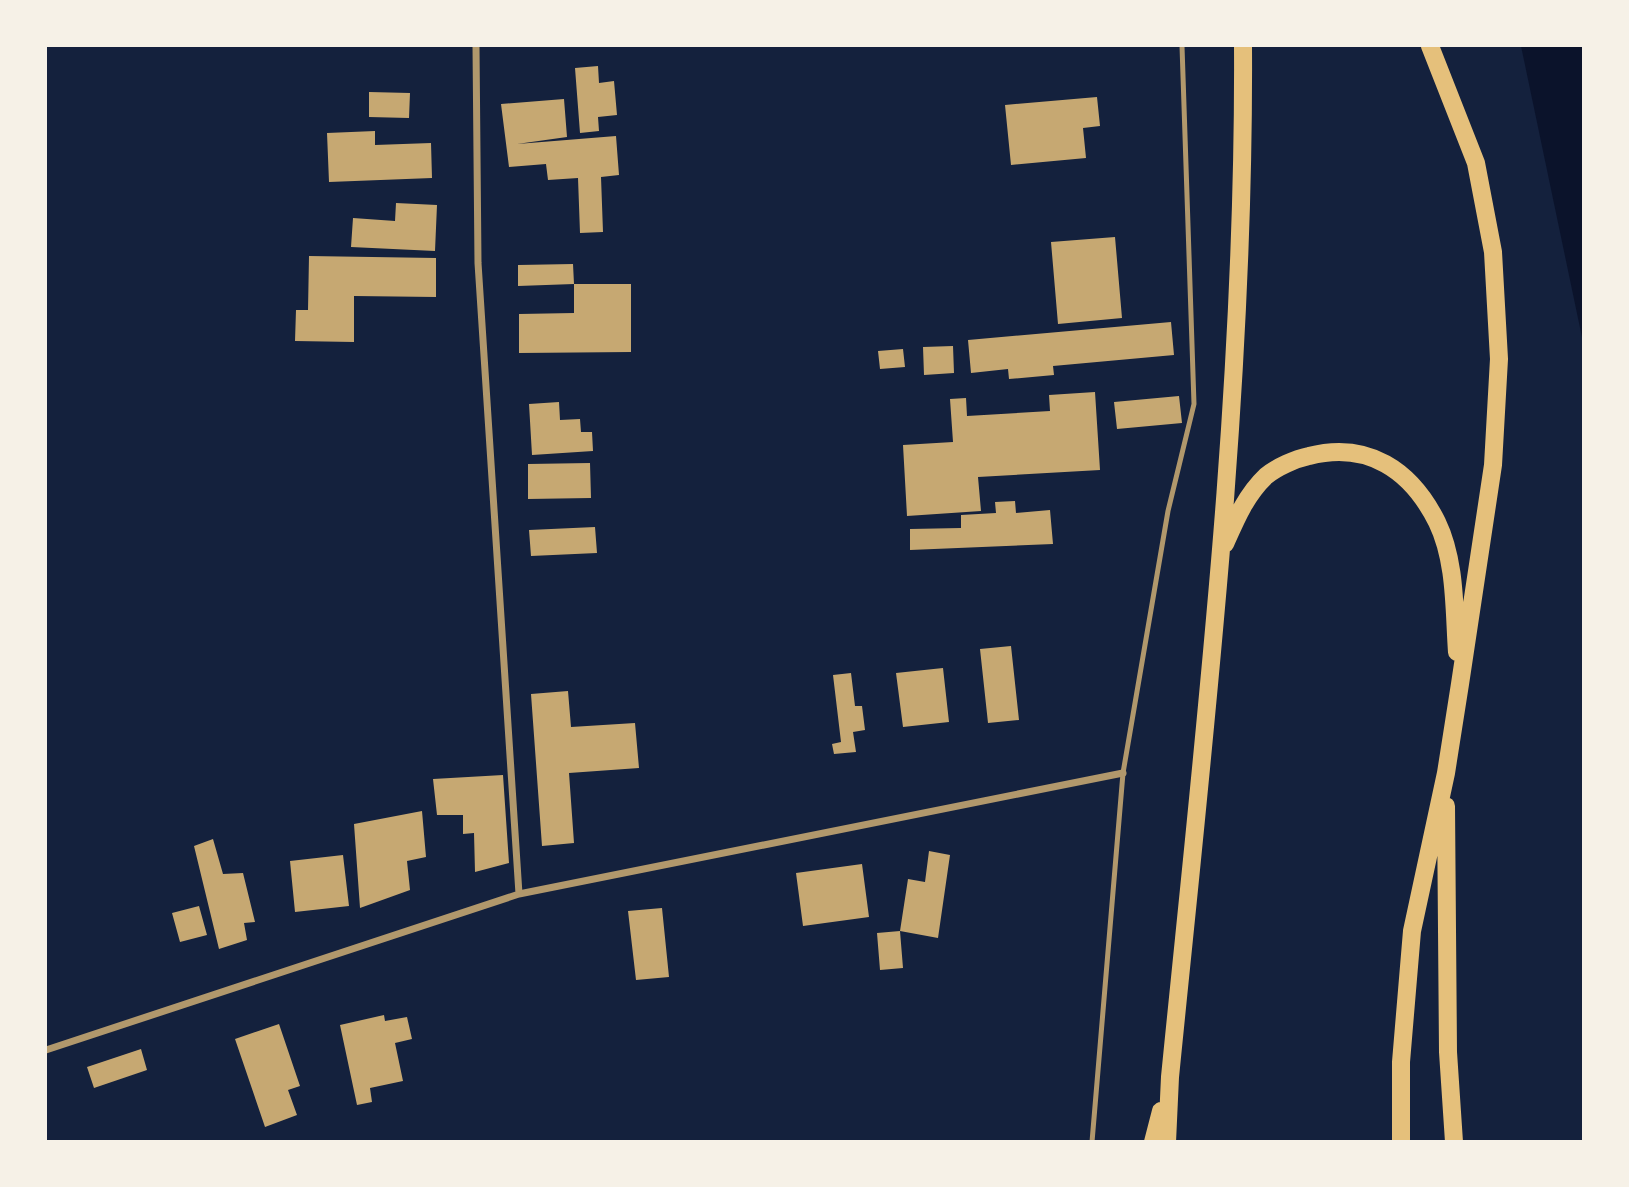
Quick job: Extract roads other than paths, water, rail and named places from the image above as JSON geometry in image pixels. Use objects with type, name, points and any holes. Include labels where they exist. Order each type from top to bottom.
[{"type":"main road","points":[[1167,1142],[1170,1077],[1220,553],[1244,171],[1243,46]]},
{"type":"main road","points":[[1401,1142],[1401,1062],[1412,931],[1446,773],[1460,684],[1493,466],[1499,359],[1493,252],[1476,163],[1430,46]]},
{"type":"main road","points":[[1220,553],[1245,502],[1268,475],[1298,459],[1329,451],[1363,453],[1394,466],[1420,492],[1438,525],[1450,565],[1460,684]]},
{"type":"main road","points":[[1446,773],[1448,1052],[1454,1142]]},
{"type":"main road","points":[[1153,1142],[1170,1077]]},
{"type":"street","points":[[476,46],[478,262],[519,894]]},
{"type":"street","points":[[46,1050],[519,894],[1124,773]]},
{"type":"lane","points":[[1092,1142],[1104,972],[1124,773],[1168,511],[1195,404],[1182,46]]},
{"type":"water","points":[[1521,46],[1583,46],[1583,342]]}]
